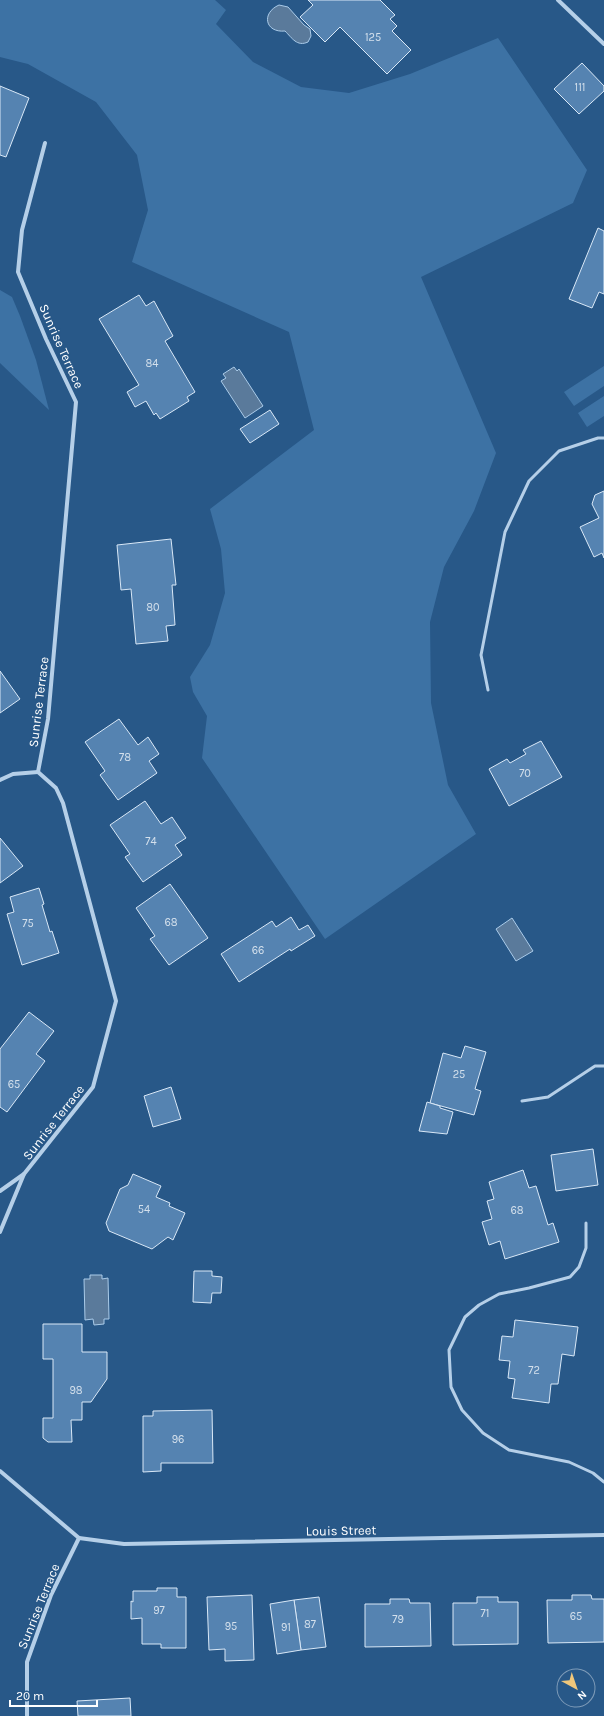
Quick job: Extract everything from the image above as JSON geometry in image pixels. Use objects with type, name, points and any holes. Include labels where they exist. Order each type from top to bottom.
[{"type":"street","points":[[558,0],[604,44]]},
{"type":"street","name":"Sunrise Terrace","points":[[0,1232],[24,1174],[93,1087],[116,1001],[62,803],[56,788],[38,772],[48,719],[76,402],[46,338],[18,272],[22,230],[45,143]]},
{"type":"street","points":[[0,780],[13,774],[38,772]]},
{"type":"street","points":[[0,1192],[24,1174]]},
{"type":"street","points":[[0,1471],[79,1538]]},
{"type":"street","name":"Louis Street","points":[[79,1538],[124,1544],[604,1535]]},
{"type":"street","name":"Sunrise Terrace","points":[[27,1716],[27,1662],[51,1595],[79,1538]]},
{"type":"lane","points":[[488,690],[481,655],[505,532],[529,482],[559,451],[598,438],[604,438]]},
{"type":"lane","points":[[522,1101],[548,1097],[595,1066],[604,1066]]},
{"type":"lane","points":[[586,1223],[586,1248],[579,1267],[570,1277],[499,1294],[479,1305],[465,1317],[449,1350],[451,1387],[462,1410],[483,1433],[509,1450],[569,1462],[594,1473],[604,1482]]},
{"type":"shaded area","points":[[0,0],[215,0],[226,10],[216,24],[253,62],[301,87],[349,93],[410,74],[498,38],[587,170],[573,203],[421,277],[496,453],[474,511],[444,567],[430,622],[431,703],[448,785],[476,834],[325,939],[202,758],[207,716],[193,692],[190,677],[210,645],[225,593],[221,549],[210,509],[314,430],[289,332],[132,262],[148,210],[137,155],[96,102],[28,64],[0,57]]},
{"type":"shaded area","points":[[279,5],[288,7],[304,25],[310,29],[311,36],[308,42],[298,43],[285,31],[278,31],[270,26],[268,17],[273,8]]},
{"type":"shaded area","points":[[0,290],[12,297],[20,316],[36,360],[49,410],[0,363]]},
{"type":"shaded area","points":[[604,366],[604,386],[574,406],[564,392]]},
{"type":"shaded area","points":[[234,367],[237,371],[239,369],[263,406],[245,418],[221,381],[226,378],[223,374]]},
{"type":"shaded area","points":[[604,396],[604,416],[587,427],[578,413]]},
{"type":"shaded area","points":[[512,918],[533,951],[516,961],[496,929]]},
{"type":"shaded area","points":[[90,1275],[102,1275],[102,1279],[108,1278],[109,1319],[104,1319],[104,1324],[94,1325],[93,1319],[85,1320],[84,1279],[90,1279]]},
{"type":"building","points":[[308,0],[380,0],[395,15],[390,19],[397,26],[392,31],[411,50],[387,74],[340,27],[325,42],[300,17],[313,5]]},
{"type":"building","points":[[582,63],[604,86],[604,91],[579,114],[554,89]]},
{"type":"building","points":[[0,86],[29,98],[6,157],[0,155]]},
{"type":"building","points":[[598,228],[604,231],[604,294],[599,292],[592,308],[569,299]]},
{"type":"building","points":[[139,295],[146,306],[154,301],[173,336],[165,341],[195,392],[187,397],[189,401],[160,419],[156,413],[154,415],[146,401],[135,407],[127,392],[139,385],[99,319]]},
{"type":"building","points":[[270,410],[279,424],[250,443],[240,429]]},
{"type":"building","points":[[604,491],[604,558],[602,553],[594,557],[580,527],[599,518],[592,504],[595,495]]},
{"type":"building","points":[[171,539],[176,585],[172,585],[175,625],[166,626],[168,641],[136,644],[131,589],[121,590],[117,545]]},
{"type":"building","points":[[0,671],[20,699],[0,713]]},
{"type":"building","points":[[119,719],[138,745],[148,737],[159,754],[149,761],[157,773],[118,800],[100,775],[105,771],[85,742]]},
{"type":"building","points":[[541,741],[562,777],[509,806],[489,769],[507,759],[510,763],[526,754],[523,750]]},
{"type":"building","points":[[145,801],[161,824],[172,817],[186,838],[175,845],[182,855],[143,882],[125,857],[130,854],[110,825]]},
{"type":"building","points":[[0,838],[23,866],[0,883]]},
{"type":"building","points":[[170,884],[208,938],[169,965],[150,939],[155,936],[136,908]]},
{"type":"building","points":[[39,888],[44,904],[42,905],[50,932],[52,931],[59,953],[22,965],[7,914],[14,912],[10,897]]},
{"type":"building","points":[[291,917],[299,930],[308,925],[315,936],[291,951],[290,949],[239,982],[221,954],[272,921],[276,927]]},
{"type":"building","points":[[29,1012],[54,1031],[36,1054],[45,1061],[7,1112],[0,1107],[0,1049]]},
{"type":"building","points":[[465,1046],[486,1052],[475,1089],[481,1091],[474,1115],[430,1103],[443,1053],[461,1058]]},
{"type":"building","points":[[171,1087],[181,1119],[153,1127],[144,1096]]},
{"type":"building","points":[[427,1102],[453,1112],[447,1134],[419,1131]]},
{"type":"building","points":[[593,1149],[598,1185],[556,1191],[551,1155]]},
{"type":"building","points":[[523,1170],[529,1188],[536,1186],[548,1225],[553,1223],[559,1242],[505,1259],[500,1241],[489,1245],[482,1222],[492,1219],[487,1201],[494,1199],[489,1182]]},
{"type":"building","points":[[133,1174],[161,1186],[156,1197],[170,1203],[169,1206],[185,1213],[173,1240],[168,1237],[152,1249],[109,1231],[106,1223],[120,1189],[128,1185]]},
{"type":"building","points":[[194,1271],[212,1271],[212,1276],[222,1277],[221,1293],[212,1293],[211,1303],[193,1302]]},
{"type":"building","points":[[515,1320],[578,1327],[574,1356],[562,1354],[558,1384],[551,1384],[549,1403],[512,1398],[515,1379],[508,1378],[510,1361],[499,1360],[502,1336],[513,1337]]},
{"type":"building","points":[[43,1324],[82,1324],[82,1352],[107,1352],[107,1379],[91,1402],[82,1402],[82,1420],[71,1420],[72,1442],[48,1442],[43,1438],[43,1418],[53,1418],[53,1359],[43,1359]]},
{"type":"building","points":[[212,1410],[213,1463],[161,1463],[161,1471],[143,1472],[143,1416],[153,1416],[153,1411]]},
{"type":"building","points":[[157,1588],[177,1588],[177,1597],[186,1597],[186,1648],[161,1648],[161,1644],[142,1644],[142,1618],[131,1619],[131,1601],[133,1602],[133,1591],[157,1591]]},
{"type":"building","points":[[252,1595],[254,1660],[225,1661],[225,1649],[209,1650],[207,1597]]},
{"type":"building","points":[[572,1595],[591,1595],[592,1599],[604,1599],[604,1642],[548,1643],[547,1600],[572,1600]]},
{"type":"building","points":[[319,1597],[326,1647],[301,1650],[294,1600]]},
{"type":"building","points":[[477,1597],[498,1597],[498,1602],[518,1602],[518,1644],[453,1645],[453,1603],[477,1603]]},
{"type":"building","points":[[390,1599],[409,1599],[410,1603],[430,1603],[431,1646],[365,1647],[365,1604],[390,1604]]},
{"type":"building","points":[[294,1600],[301,1650],[277,1654],[270,1604]]},
{"type":"building","points":[[130,1698],[131,1716],[78,1716],[77,1701]]}]
